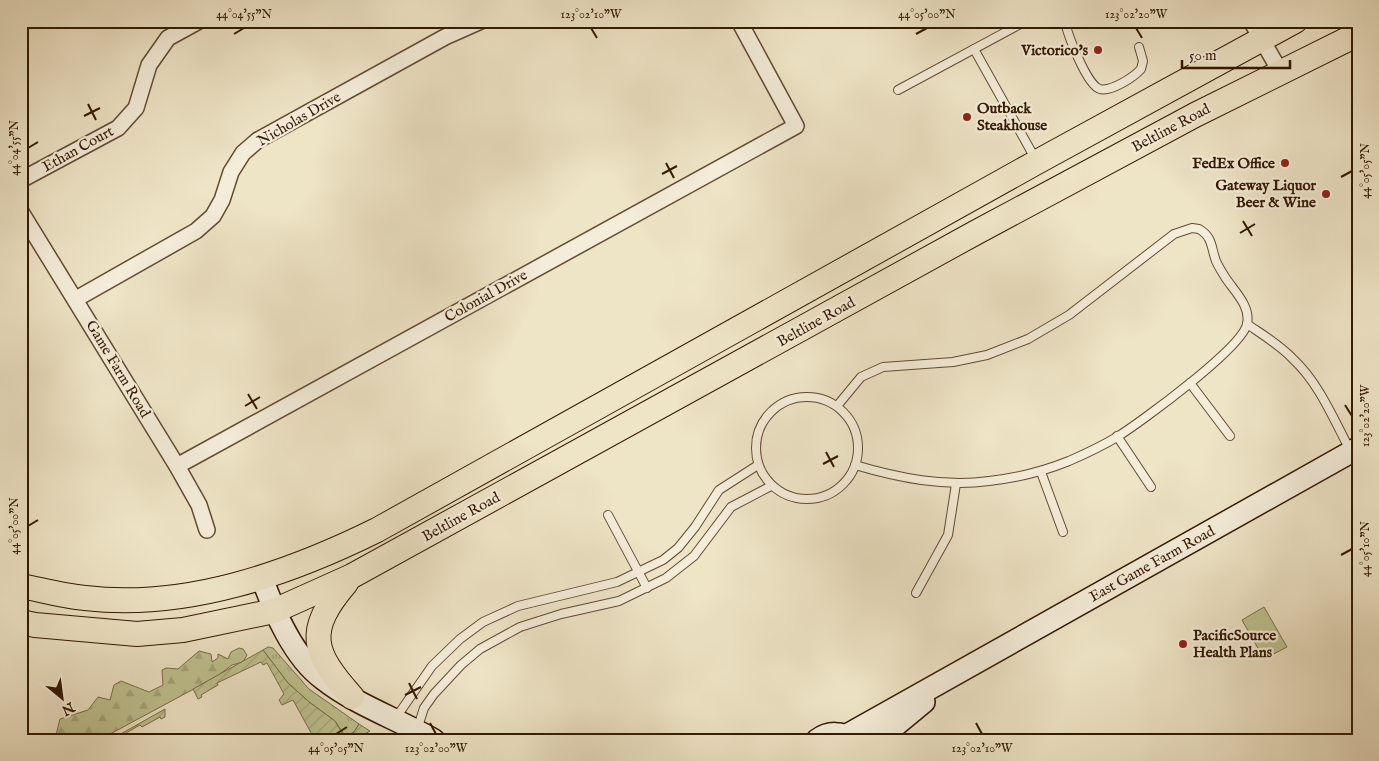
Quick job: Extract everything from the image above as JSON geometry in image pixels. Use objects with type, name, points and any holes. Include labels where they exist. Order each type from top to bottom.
[{"type":"main road","name":"Beltline Road","points":[[21,586],[84,598],[136,600],[193,593],[262,578],[331,553],[377,530],[1037,162],[1256,31],[1295,21]]},
{"type":"main road","name":"Beltline Road","points":[[21,622],[137,634],[183,630],[274,611],[352,576],[975,233],[1280,72],[1358,34]]},
{"type":"main road","points":[[352,576],[328,604],[318,627],[320,650],[331,673],[352,697]]},
{"type":"street","name":"Ethan Court","points":[[21,180],[118,128],[136,108],[149,65],[168,38],[199,21]]},
{"type":"street","name":"Nicholas Drive","points":[[76,299],[196,231],[213,216],[222,200],[231,172],[243,153],[258,140],[445,37],[482,21]]},
{"type":"street","name":"Colonial Drive","points":[[177,466],[796,126],[739,21]]},
{"type":"street","points":[[1256,31],[1280,72]]},
{"type":"street","name":"Game Farm Road","points":[[21,212],[177,466],[199,505],[207,530]]},
{"type":"street","name":"East Game Farm Road","points":[[851,738],[945,680],[1354,450]]},
{"type":"street","points":[[262,578],[274,611],[297,650],[321,678],[394,720],[426,735]]},
{"type":"street","name":"East Game Farm Road","points":[[878,740],[915,712],[945,680]]},
{"type":"street","points":[[817,740],[830,734],[851,738]]},
{"type":"lane","points":[[898,90],[1026,21]]},
{"type":"lane","points":[[1065,21],[1072,48],[1092,84],[1100,89],[1107,89],[1141,69],[1143,61],[1139,47]]},
{"type":"lane","points":[[974,49],[1037,162]]},
{"type":"lane","points":[[837,406],[861,377],[883,367],[953,362],[987,355],[1028,339],[1069,315],[1174,234],[1192,228],[1204,232],[1212,242],[1216,261],[1243,304],[1247,324],[1279,346],[1295,360],[1316,389],[1354,450]]},
{"type":"lane","points":[[855,465],[915,480],[956,484],[990,482],[1041,472],[1070,460],[1117,436],[1190,383],[1230,348],[1247,324]]},
{"type":"lane","points":[[1190,383],[1230,436]]},
{"type":"lane","points":[[806,396],[822,398],[837,406],[848,418],[856,432],[858,448],[855,465],[847,480],[834,491],[819,498],[802,499],[786,495],[771,486],[758,465],[755,449],[757,433],[764,418],[776,407],[790,399],[806,396]]},
{"type":"lane","points":[[1117,436],[1151,488]]},
{"type":"lane","points":[[394,720],[432,666],[460,639],[483,622],[518,606],[617,582],[663,560],[678,548],[695,527],[719,490],[758,465]]},
{"type":"lane","points":[[1041,472],[1063,532]]},
{"type":"lane","points":[[916,592],[948,535],[956,484]]},
{"type":"lane","points":[[426,735],[424,708],[434,694],[461,665],[480,649],[520,628],[561,614],[620,601],[676,572],[694,556],[731,508],[771,486]]},
{"type":"lane","points":[[608,515],[647,588]]},
{"type":"green space","points":[[1264,607],[1287,647],[1264,659],[1242,620]]},
{"type":"green space","points":[[268,647],[273,648],[309,689],[359,724],[354,732],[346,737],[335,721],[309,702],[288,683],[263,650]]},
{"type":"green space","points":[[239,648],[243,649],[247,655],[243,662],[232,665],[216,677],[99,740],[60,740],[56,735],[60,719],[88,710],[98,697],[110,700],[114,685],[121,681],[149,692],[163,685],[162,670],[166,668],[178,669],[199,651],[211,654],[212,662],[218,658],[218,654],[228,659],[231,652]]},
{"type":"green space","points":[[263,650],[288,683],[309,702],[335,721],[342,733],[346,736],[354,732],[359,724],[370,731],[354,740],[315,740],[293,700],[282,705],[279,700],[284,694],[267,663],[263,665],[261,662],[217,683],[218,685],[201,695],[202,697],[198,699],[193,689]]},
{"type":"green space","points":[[165,709],[165,717],[161,719],[160,717],[142,727],[140,725],[119,737],[119,740],[110,740]]},
{"type":"place","name":"Victorico's","points":[[1098,50]]},
{"type":"place","name":"Outback Steakhouse","points":[[967,117]]},
{"type":"place","name":"FedEx Office","points":[[1285,163]]},
{"type":"place","name":"Gateway Liquor Beer & Wine","points":[[1326,194]]},
{"type":"place","name":"PacificSource Health Plans","points":[[1183,644]]}]
